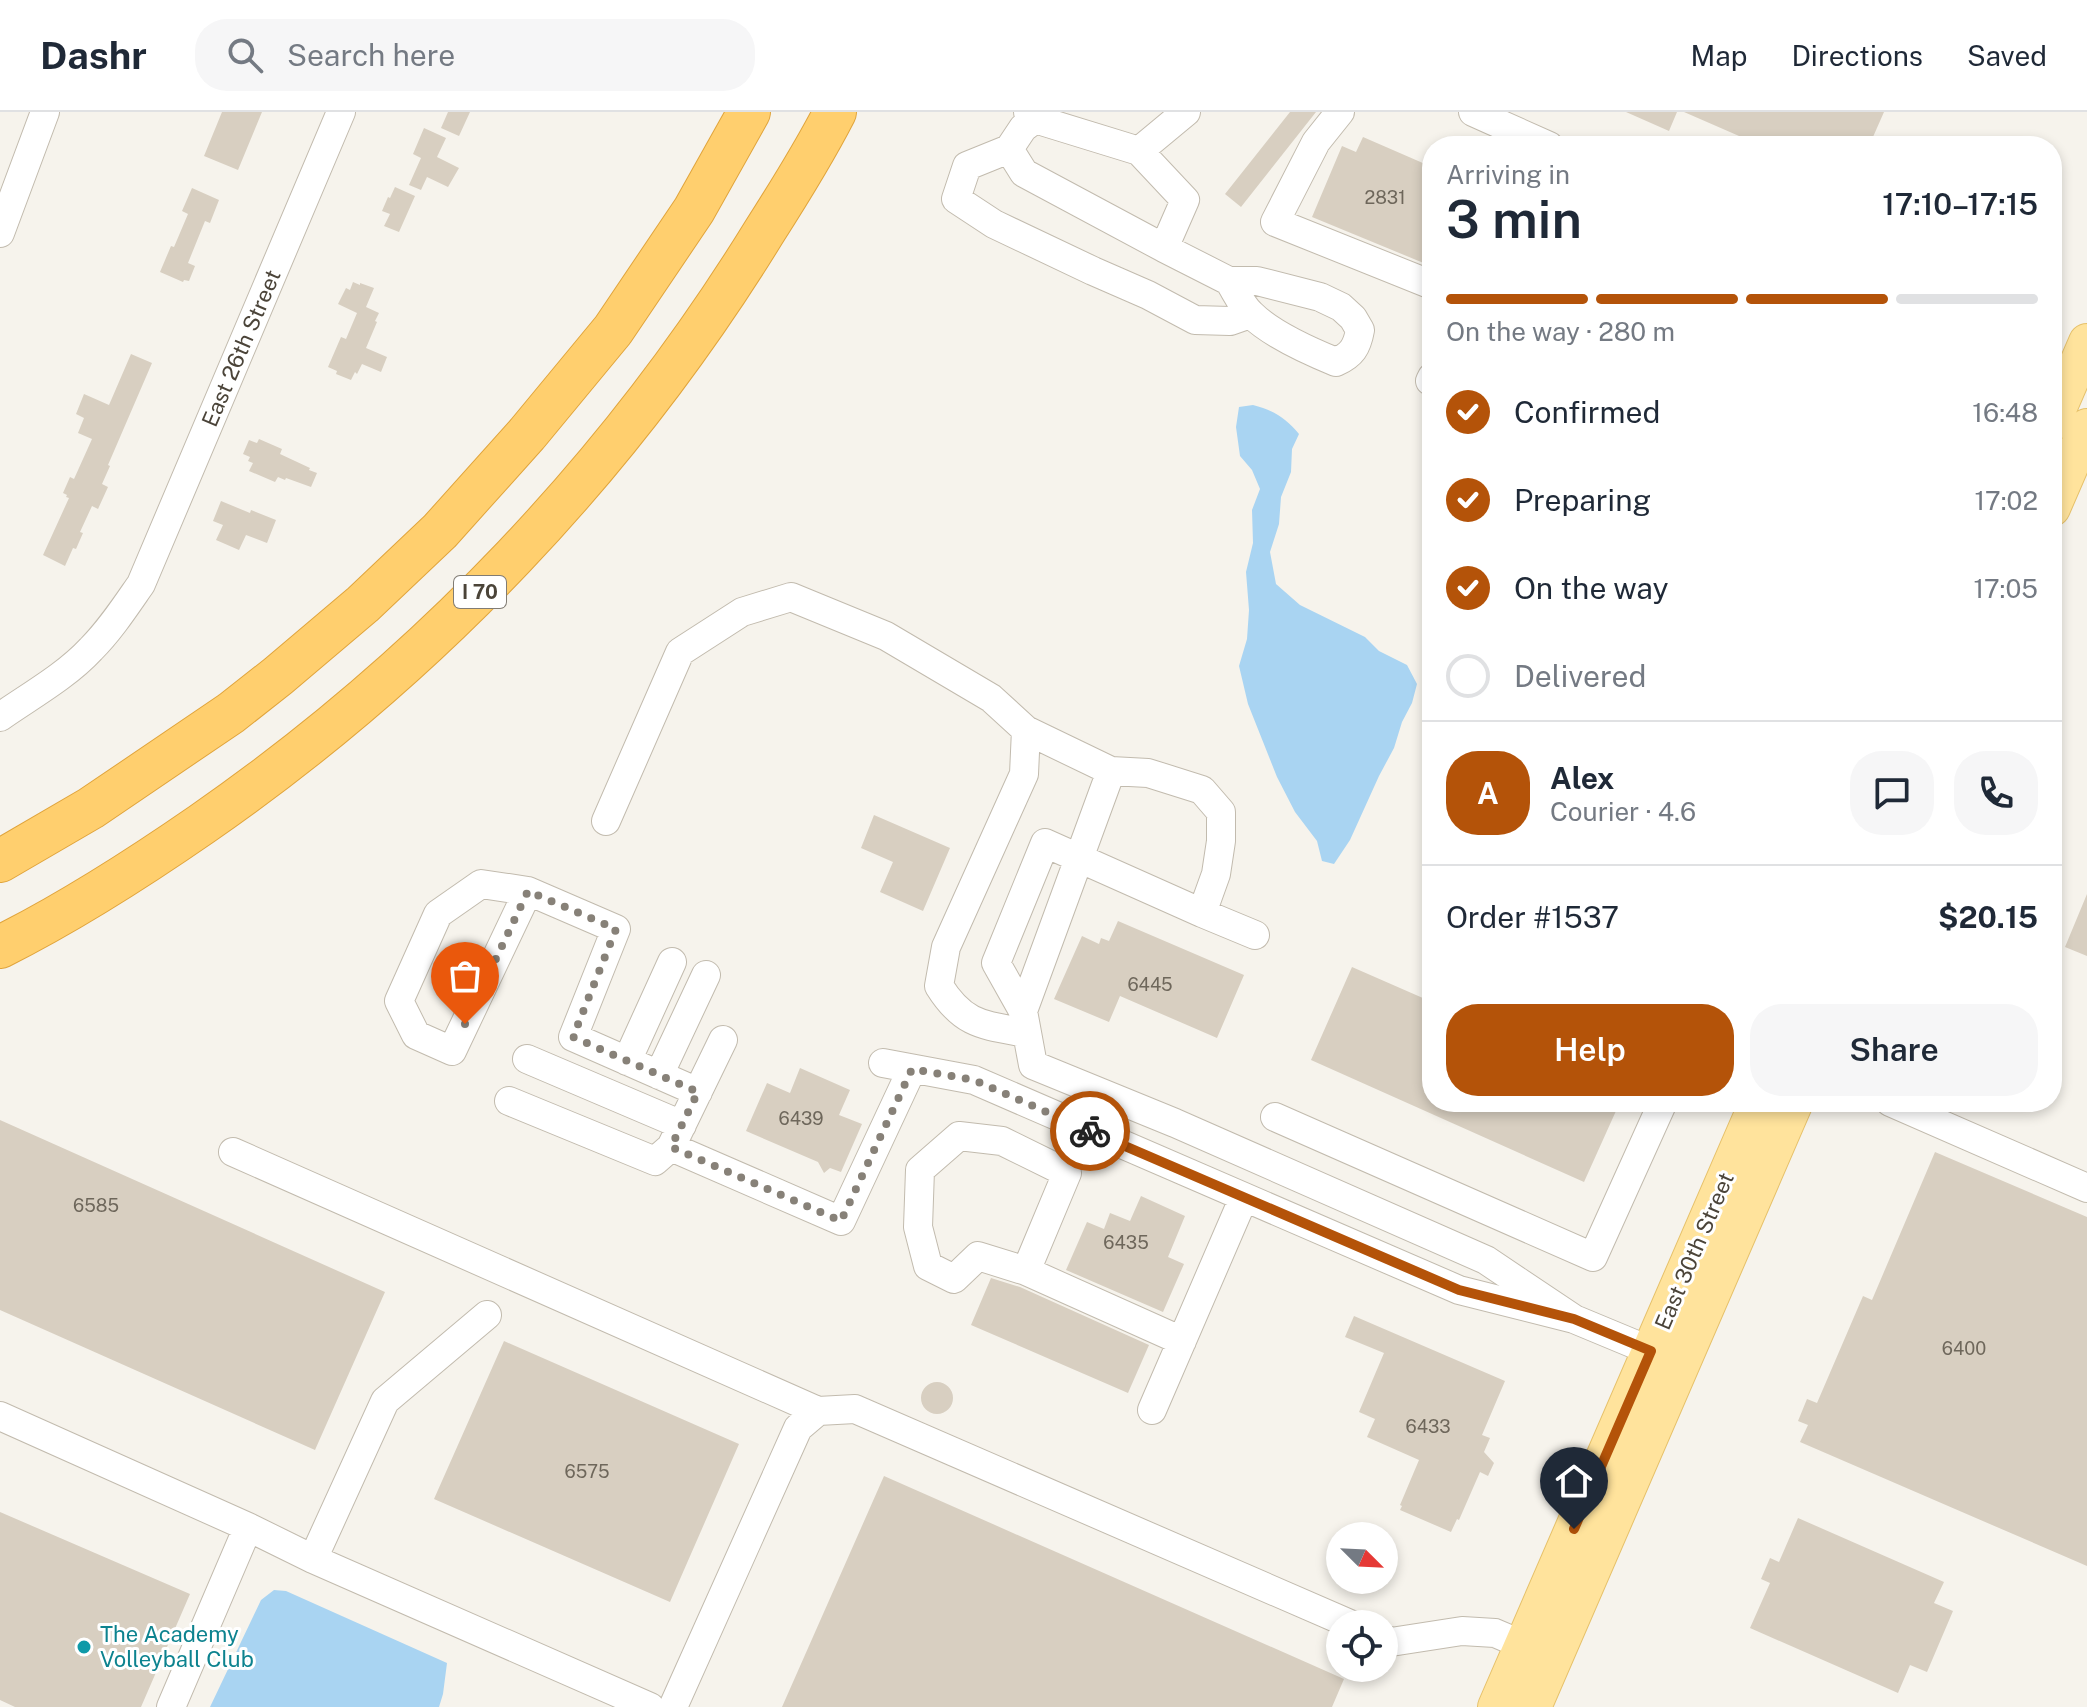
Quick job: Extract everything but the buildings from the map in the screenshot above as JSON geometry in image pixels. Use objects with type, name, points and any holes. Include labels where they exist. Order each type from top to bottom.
[{"type":"highway","points":[[0,861],[111,795],[231,713],[363,604],[440,531],[527,434],[613,330],[694,210],[749,112]]},
{"type":"highway","name":"I 70","points":[[0,947],[111,884],[246,793],[336,723],[460,613],[555,513],[624,434],[660,387],[737,277],[835,112]]},
{"type":"main road","points":[[2062,396],[2087,342]]},
{"type":"main road","points":[[2062,485],[2087,427]]},
{"type":"main road","name":"East 30th Street","points":[[1533,1707],[1538,1652],[1651,1351],[1754,1112]]},
{"type":"main road","name":"East 30th Street","points":[[1496,1707],[1538,1652],[1790,1112]]},
{"type":"street","points":[[0,233],[45,112]]},
{"type":"street","name":"East 26th Street","points":[[0,717],[89,652],[141,584],[341,112]]},
{"type":"street","points":[[1139,151],[1186,112]]},
{"type":"street","points":[[1340,112],[1316,142],[1275,222],[1422,281]]},
{"type":"street","points":[[1473,112],[1498,136]]},
{"type":"street","points":[[1164,248],[1185,200],[1139,151],[1032,115],[1009,149],[967,166],[956,199],[994,224],[1195,320],[1230,321],[1250,314]]},
{"type":"street","points":[[1009,149],[1024,173],[1229,281],[1257,281],[1289,288],[1341,307],[1360,330],[1357,344],[1350,356],[1336,362],[1285,338],[1250,314],[1229,281]]},
{"type":"street","points":[[606,821],[680,652],[742,612],[791,597],[886,636],[991,698],[1026,730],[1111,771],[1148,773],[1202,790],[1221,812],[1221,841],[1216,874],[1202,913]]},
{"type":"street","points":[[1025,1022],[978,1024],[951,1006],[939,986],[946,947],[1024,774],[1026,730]]},
{"type":"street","points":[[1025,1022],[1111,771]]},
{"type":"street","points":[[1255,935],[1045,843],[996,963],[1025,1022],[1033,1065],[1175,1123],[1486,1260],[1574,1319]]},
{"type":"street","points":[[528,891],[452,1051],[416,1035],[399,1001],[438,914],[481,884],[528,891],[616,929],[573,1037],[698,1092]]},
{"type":"street","points":[[627,1061],[672,962]]},
{"type":"street","points":[[659,1075],[706,975]]},
{"type":"street","points":[[509,1101],[655,1161],[677,1136],[723,1040]]},
{"type":"street","points":[[527,1059],[841,1221],[912,1069]]},
{"type":"street","points":[[883,1063],[974,1080],[1459,1290],[1574,1319],[1651,1351]]},
{"type":"street","points":[[1275,1117],[1593,1257],[1658,1112]]},
{"type":"street","points":[[1913,1112],[2087,1188]]},
{"type":"street","points":[[1026,1271],[1067,1173],[1002,1141],[959,1136],[920,1170],[918,1227],[928,1266],[954,1279],[978,1256],[1026,1271],[1182,1341]]},
{"type":"street","points":[[233,1152],[818,1411],[855,1409],[1326,1614]]},
{"type":"street","points":[[1152,1410],[1244,1197]]},
{"type":"street","points":[[313,1559],[385,1401],[487,1315]]},
{"type":"street","points":[[673,1707],[798,1428],[818,1411]]},
{"type":"street","points":[[0,1416],[313,1559],[650,1707]]},
{"type":"street","points":[[171,1707],[248,1527]]},
{"type":"street","points":[[1398,1641],[1462,1631],[1495,1633],[1538,1652]]},
{"type":"water","points":[[1253,405],[1279,415],[1299,434],[1292,449],[1291,472],[1281,497],[1279,524],[1270,552],[1276,584],[1300,605],[1365,637],[1379,651],[1407,665],[1417,684],[1394,748],[1350,840],[1334,864],[1322,861],[1317,841],[1295,812],[1277,777],[1248,704],[1239,666],[1247,639],[1249,610],[1246,572],[1253,543],[1252,510],[1260,489],[1252,470],[1240,456],[1236,427],[1239,407]]},
{"type":"water","points":[[274,1590],[286,1591],[447,1663],[439,1707],[210,1707],[261,1600]]},
{"type":"way so far","points":[[465,1024],[528,891],[616,929],[573,1037],[698,1092],[671,1147],[841,1221],[912,1069],[974,1080],[1090,1131]]},
{"type":"place","name":"The Academy Volleyball Club","points":[[84,1647]]},
{"type":"route","points":[[1090,1131],[1459,1290],[1574,1319],[1651,1351],[1574,1529]]}]
